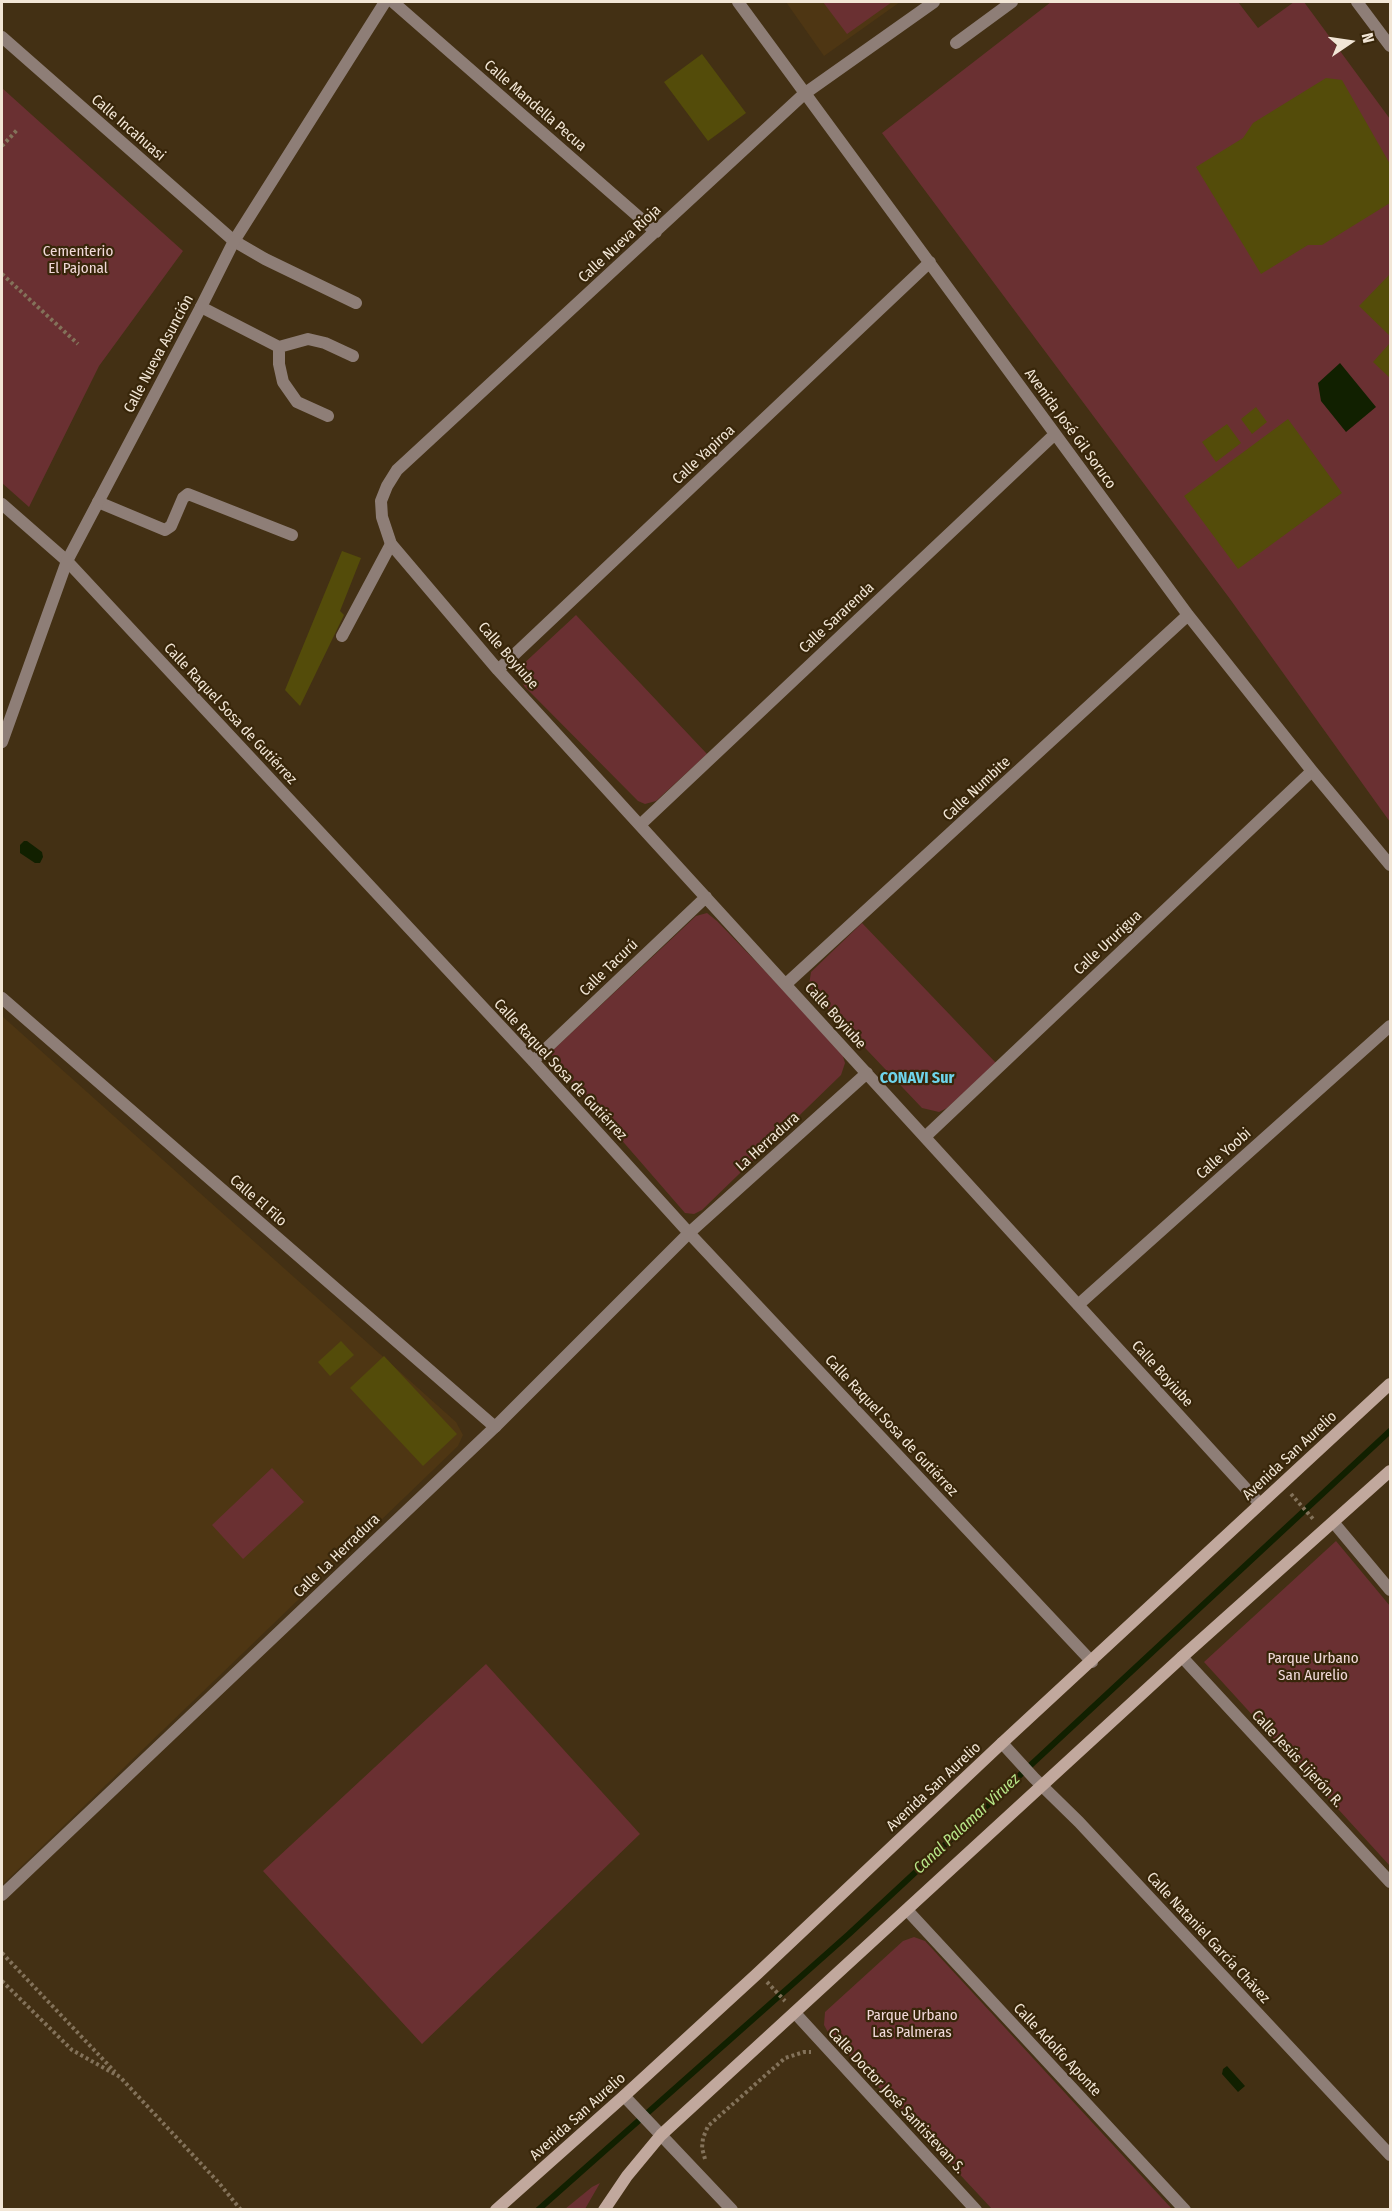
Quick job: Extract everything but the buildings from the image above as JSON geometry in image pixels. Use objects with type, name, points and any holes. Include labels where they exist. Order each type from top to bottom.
[{"type":"main road","name":"Avenida San Aurelio","points":[[496,2210],[628,2101],[1006,1748],[1092,1662],[1390,1384]]},
{"type":"main road","points":[[604,2210],[657,2131],[795,2013],[907,1910],[1038,1782],[1334,1523],[1390,1471]]},
{"type":"street","name":"Calle Nueva Asunción","points":[[2,742],[67,561],[234,241],[385,2]]},
{"type":"street","name":"Calle Mandella Pecua","points":[[393,2],[656,232]]},
{"type":"street","name":"Avenida José Gil Soruco","points":[[738,2],[1188,615],[1390,865]]},
{"type":"street","name":"Calle Nueva Rioja","points":[[391,544],[382,517],[381,501],[397,471],[804,94],[934,2]]},
{"type":"street","points":[[956,43],[1012,2]]},
{"type":"street","points":[[1357,2],[1390,46]]},
{"type":"street","name":"Calle Incahuasi","points":[[2,37],[234,241],[265,259],[356,303]]},
{"type":"street","name":"Calle Yapiroa","points":[[498,670],[930,262]]},
{"type":"street","points":[[201,307],[279,347],[309,339],[325,343],[353,356]]},
{"type":"street","points":[[279,347],[279,364],[283,382],[297,402],[328,416]]},
{"type":"street","name":"Calle Sararenda","points":[[640,825],[1055,434]]},
{"type":"street","points":[[98,502],[165,530],[171,526],[183,498],[188,494],[292,535]]},
{"type":"street","name":"Calle Raquel Sosa de Gutiérrez","points":[[2,504],[67,561],[533,1061],[689,1233],[1092,1662]]},
{"type":"street","points":[[342,636],[391,544]]},
{"type":"street","name":"Calle Boyiube","points":[[391,544],[498,670],[1260,1504]]},
{"type":"street","name":"Calle Numbite","points":[[786,984],[1188,615]]},
{"type":"street","name":"Calle Ururigua","points":[[925,1137],[1312,771]]},
{"type":"street","name":"Calle Tacurú","points":[[533,1061],[706,897]]},
{"type":"street","name":"Calle El Filo","points":[[2,998],[495,1427]]},
{"type":"street","name":"Calle Yoobi","points":[[1078,1305],[1390,1026]]},
{"type":"street","name":"La Herradura","points":[[689,1233],[867,1073]]},
{"type":"street","name":"Calle La Herradura","points":[[2,1895],[495,1427],[689,1233]]},
{"type":"street","points":[[1334,1523],[1390,1590]]},
{"type":"street","name":"Calle Jesús Lijerón R.","points":[[1182,1657],[1390,1882]]},
{"type":"street","name":"Calle Nataniel García Chávez","points":[[1006,1748],[1087,1830],[1390,2155]]},
{"type":"street","name":"Calle Adolfo Aponte","points":[[907,1910],[1185,2210]]},
{"type":"street","name":"Calle Doctor José Santistevan S.","points":[[795,2013],[976,2210]]},
{"type":"street","points":[[628,2101],[732,2210]]},
{"type":"path","points":[[2,146],[18,129]]},
{"type":"path","points":[[2,274],[78,344]]},
{"type":"path","points":[[1293,1497],[1315,1522]]},
{"type":"path","points":[[2,1953],[219,2183],[241,2210]]},
{"type":"path","points":[[2,1981],[72,2050],[120,2077]]},
{"type":"path","points":[[767,1982],[786,2003]]},
{"type":"path","points":[[705,2160],[702,2148],[708,2126],[785,2058]]},
{"type":"shaded area","points":[[786,2],[900,2],[824,56]]},
{"type":"shaded area","points":[[1340,363],[1376,407],[1346,432],[1321,401],[1318,383]]},
{"type":"shaded area","points":[[24,841],[42,852],[43,857],[40,863],[35,863],[20,853],[20,845]]},
{"type":"shaded area","points":[[2,1016],[456,1422],[463,1435],[458,1446],[2,1885]]},
{"type":"shaded area","points":[[1227,2066],[1245,2086],[1238,2092],[1222,2074],[1223,2069]]},
{"type":"green space","points":[[823,2],[892,2],[847,34]]},
{"type":"green space","points":[[1051,2],[1238,2],[1258,28],[1294,2],[1304,2],[1390,119],[1390,822],[1230,599],[882,133]]},
{"type":"green space","name":"Cementerio El Pajonal","points":[[2,88],[183,251],[99,366],[29,507],[2,483]]},
{"type":"green space","points":[[576,615],[707,754],[656,801],[645,804],[638,801],[524,686],[520,667]]},
{"type":"green space","points":[[707,913],[841,1050],[845,1063],[841,1075],[702,1210],[694,1214],[685,1213],[552,1060],[552,1051],[696,916]]},
{"type":"green space","points":[[862,923],[996,1063],[947,1108],[939,1112],[922,1108],[813,993],[809,985],[811,972]]},
{"type":"green space","points":[[272,1468],[304,1502],[243,1559],[212,1525]]},
{"type":"green space","name":"Parque Urbano San Aurelio","points":[[1336,1541],[1390,1606],[1390,1866],[1204,1662]]},
{"type":"green space","points":[[486,1664],[640,1834],[422,2044],[263,1871]]},
{"type":"green space","name":"Parque Urbano Las Palmeras","points":[[914,1937],[925,1941],[1172,2209],[992,2209],[829,2034],[824,2025],[825,2012],[903,1941]]},
{"type":"green space","points":[[600,2183],[585,2209],[565,2209],[592,2187]]},
{"type":"waterway","name":"Canal Palamar Viruez","points":[[538,2210],[849,1934],[1390,1431]]},
{"type":"district","name":"CONAVI Sur","points":[[917,1079]]}]
